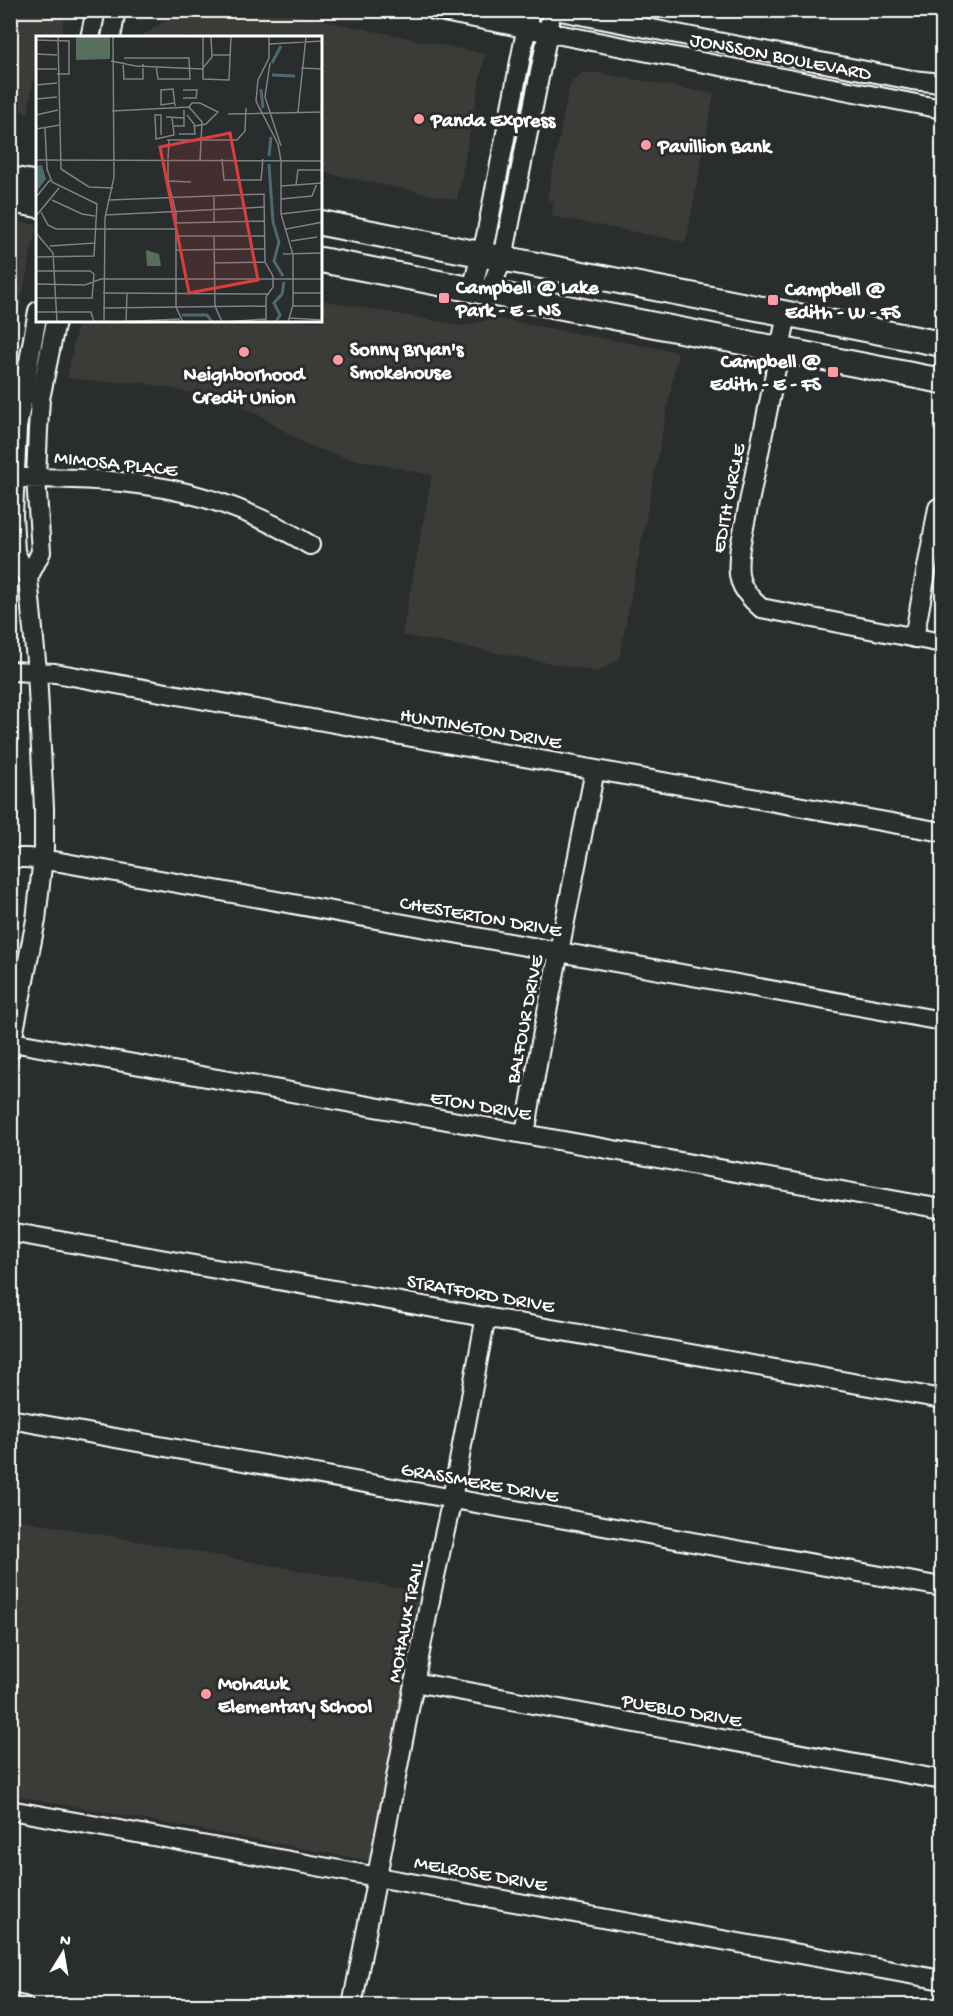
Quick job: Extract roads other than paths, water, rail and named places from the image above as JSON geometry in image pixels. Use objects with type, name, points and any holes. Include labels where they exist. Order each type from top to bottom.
[{"type":"main road","points":[[10,163],[36,168]]},
{"type":"main road","points":[[10,179],[36,184]]},
{"type":"main road","points":[[10,200],[36,205]]},
{"type":"main road","points":[[326,229],[493,256],[942,344]]},
{"type":"main road","points":[[322,260],[942,381]]},
{"type":"street","points":[[90,36],[96,10]]},
{"type":"street","points":[[111,36],[116,10]]},
{"type":"street","name":"JONSSON BOULEVARD","points":[[433,10],[528,20],[548,33],[938,108]]},
{"type":"street","points":[[481,290],[493,256],[554,10]]},
{"type":"street","name":"JONSSON BOULEVARD","points":[[554,10],[940,83]]},
{"type":"street","points":[[493,256],[528,20]]},
{"type":"street","points":[[938,108],[940,83]]},
{"type":"street","name":"EDITH CIRCLE","points":[[787,314],[740,547],[737,568],[740,583],[749,598],[761,608],[942,643]]},
{"type":"street","points":[[11,1046],[36,920],[43,860],[44,808],[37,671],[28,578],[15,552],[13,478],[16,428],[36,321]]},
{"type":"street","points":[[28,578],[40,552],[36,477],[40,399],[56,322]]},
{"type":"street","points":[[26,369],[47,361]]},
{"type":"street","name":"MIMOSA PLACE","points":[[13,478],[104,479],[150,484],[192,493],[237,508],[277,525],[310,545]]},
{"type":"street","points":[[914,638],[938,508]]},
{"type":"street","name":"HUNTINGTON DRIVE","points":[[10,671],[37,671],[942,832]]},
{"type":"street","name":"BALFOUR DRIVE","points":[[525,1134],[595,770]]},
{"type":"street","name":"CHESTERTON DRIVE","points":[[10,858],[43,860],[942,1021]]},
{"type":"street","name":"ETON DRIVE","points":[[11,1046],[525,1134],[942,1209]]},
{"type":"street","name":"STRATFORD DRIVE","points":[[10,1232],[942,1399]]},
{"type":"street","name":"MOHAWK TRAIL","points":[[352,2006],[486,1316]]},
{"type":"street","name":"GRASSMERE DRIVE","points":[[10,1419],[942,1587]]},
{"type":"street","name":"PUEBLO DRIVE","points":[[414,1682],[942,1780]]},
{"type":"street","name":"MELROSE DRIVE","points":[[10,1810],[942,1980]]},
{"type":"street","points":[[10,2003],[24,2006]]},
{"type":"place","name":"Panda Express","points":[[419,119]]},
{"type":"place","name":"Pavillion Bank","points":[[646,145]]},
{"type":"place","name":"Campbell @ Lake Park - E - NS","points":[[444,298]]},
{"type":"place","name":"Campbell @ Edith - W - FS","points":[[773,300]]},
{"type":"place","name":"Neighborhood Credit Union","points":[[244,352]]},
{"type":"place","name":"Sonny Bryan's Smokehouse","points":[[338,360]]},
{"type":"place","name":"Campbell @ Edith - E - FS","points":[[833,372]]},
{"type":"place","name":"Mohawk Elementary School","points":[[206,1694]]}]
